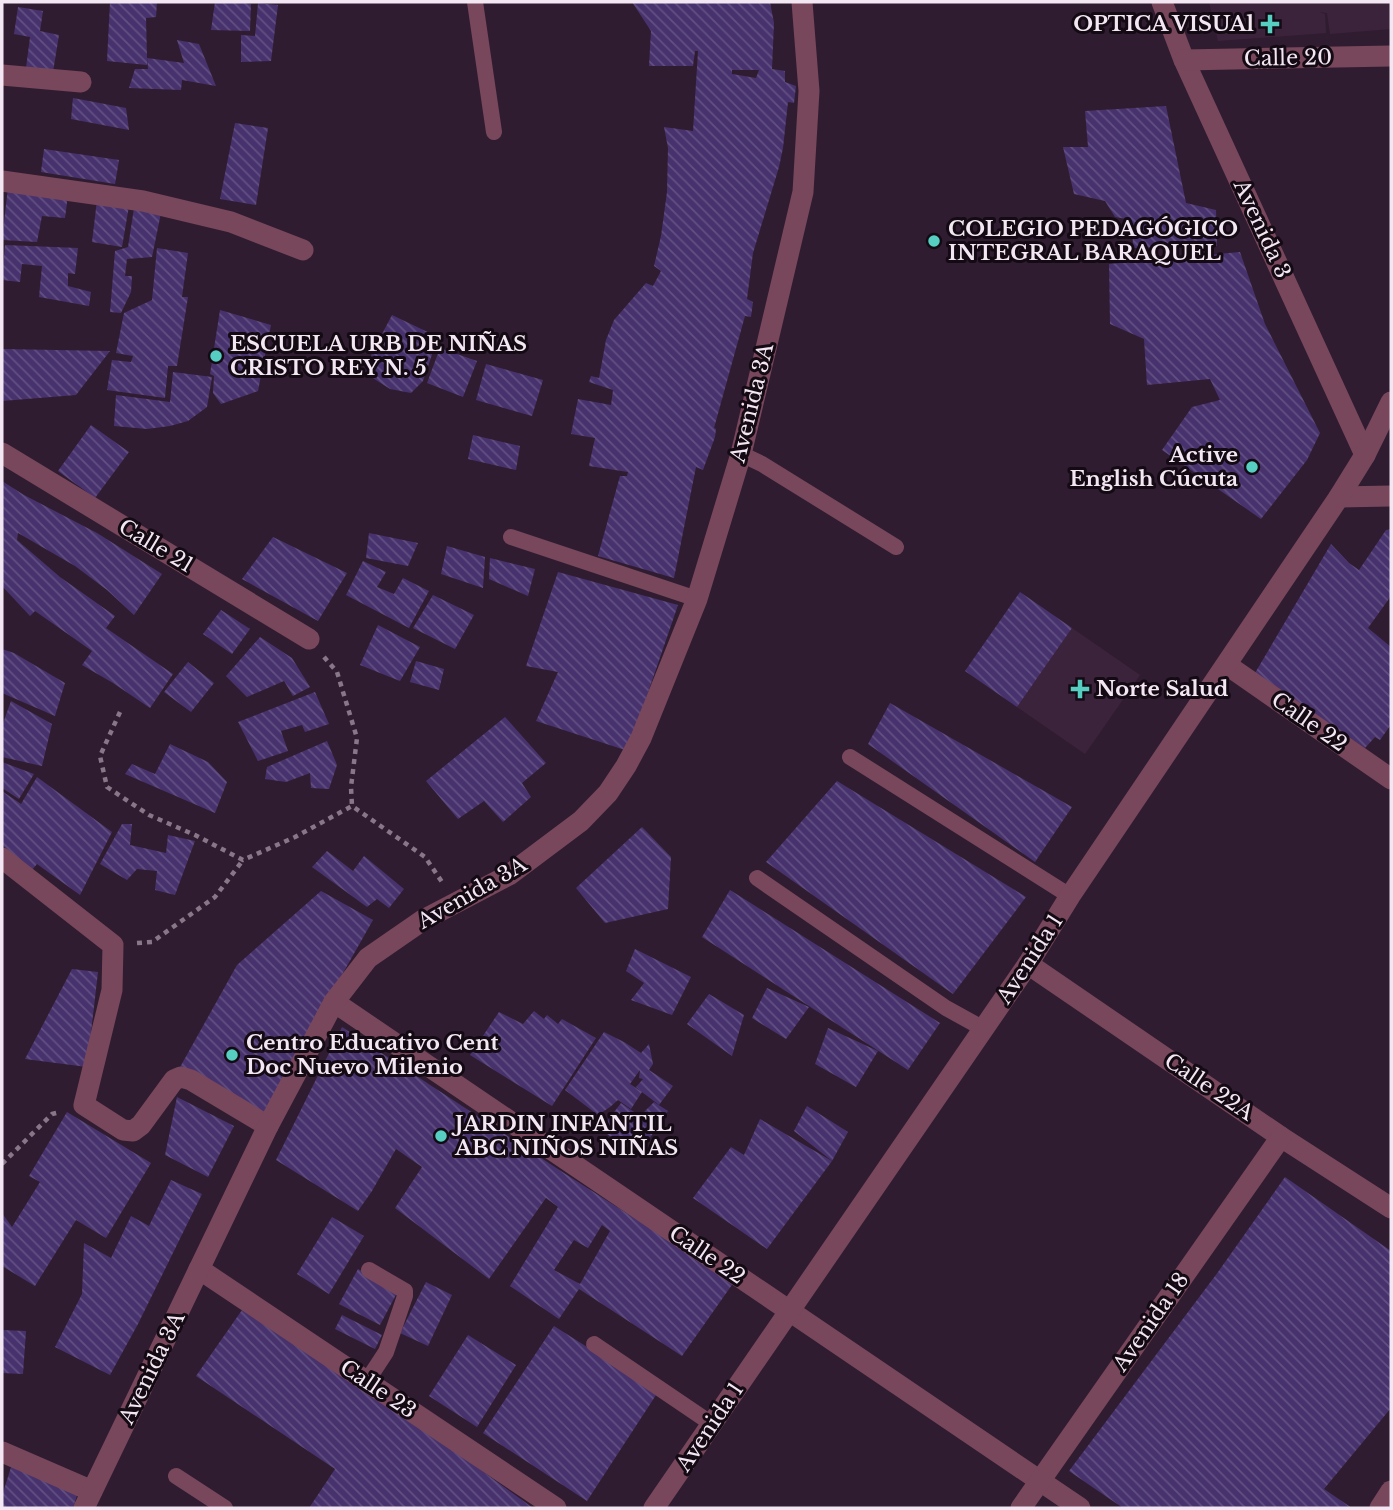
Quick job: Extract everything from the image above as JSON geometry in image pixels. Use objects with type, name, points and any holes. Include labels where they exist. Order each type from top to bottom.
[{"type":"street","name":"Avenida 3A","points":[[88,1500],[268,1126],[334,1002],[368,958],[423,920],[509,875],[581,821],[608,793],[641,738],[697,599],[741,454],[803,191],[809,91],[802,2]]},
{"type":"street","name":"Avenida 3","points":[[1162,2],[1184,60],[1365,455]]},
{"type":"street","name":"Calle 20","points":[[1184,60],[1391,56]]},
{"type":"street","points":[[2,75],[81,82]]},
{"type":"street","points":[[2,181],[143,201],[231,222],[303,250]]},
{"type":"street","name":"Avenida 1","points":[[654,1508],[984,1029],[1070,896],[1339,497],[1365,455],[1391,401]]},
{"type":"street","name":"Calle 21","points":[[2,453],[309,639]]},
{"type":"street","points":[[1339,497],[1391,496]]},
{"type":"street","name":"Calle 22","points":[[1227,665],[1391,779]]},
{"type":"street","points":[[2,858],[113,945],[112,989],[84,1105],[123,1130],[134,1130],[141,1125],[174,1080],[181,1077],[191,1080],[268,1126]]},
{"type":"street","name":"Calle 22A","points":[[1028,964],[1281,1137],[1391,1208]]},
{"type":"street","name":"Calle 22","points":[[334,1002],[1080,1508]]},
{"type":"street","name":"Avenida 18","points":[[1021,1508],[1281,1137]]},
{"type":"street","name":"Calle 23","points":[[199,1269],[556,1508]]},
{"type":"street","points":[[2,1452],[88,1500]]},
{"type":"street","points":[[1380,1508],[1391,1491]]},
{"type":"lane","points":[[475,2],[494,132]]},
{"type":"lane","points":[[741,454],[762,464],[896,547]]},
{"type":"lane","points":[[511,537],[697,599]]},
{"type":"lane","points":[[850,757],[1070,896]]},
{"type":"lane","points":[[757,878],[946,1008],[984,1029]]},
{"type":"lane","points":[[367,1381],[386,1352],[405,1291],[369,1270]]},
{"type":"lane","points":[[594,1344],[712,1424]]},
{"type":"lane","points":[[176,1476],[225,1508]]},
{"type":"path","points":[[309,639],[337,672],[357,738],[351,787],[352,806]]},
{"type":"path","points":[[120,712],[100,756],[107,787],[149,815],[243,860]]},
{"type":"path","points":[[352,806],[425,857],[456,903]]},
{"type":"path","points":[[113,945],[152,942],[215,897],[243,860],[295,837],[352,806]]},
{"type":"path","points":[[2,1164],[52,1114],[84,1105]]},
{"type":"shaded area","name":"OPTICA VISUAl","points":[[1209,2],[1391,2],[1391,29],[1330,34],[1327,13],[1319,12],[1325,14],[1326,33],[1218,41]]},
{"type":"shaded area","name":"Norte Salud","points":[[1072,628],[1140,675],[1085,754],[1017,707]]},
{"type":"building","points":[[110,2],[157,2],[156,17],[146,18],[147,65],[107,61]]},
{"type":"building","points":[[215,2],[251,4],[250,31],[211,30]]},
{"type":"building","points":[[632,2],[770,2],[774,23],[772,69],[785,71],[785,82],[796,86],[794,103],[788,102],[779,167],[753,253],[747,299],[753,302],[751,317],[745,316],[714,428],[715,437],[703,470],[696,467],[674,578],[598,556],[620,476],[627,476],[628,472],[589,466],[595,438],[571,434],[578,399],[611,405],[613,390],[589,382],[591,376],[599,378],[606,340],[614,320],[646,283],[653,286],[661,271],[654,266],[667,192],[668,148],[664,127],[693,131],[698,51],[695,51],[693,66],[649,66],[651,31]],"holes":[[[732,70],[759,70],[756,78],[732,74]]]},
{"type":"building","points":[[258,3],[278,5],[271,61],[241,62],[241,35],[255,36]]},
{"type":"building","points":[[18,7],[43,11],[40,31],[59,35],[53,72],[26,68],[30,37],[14,34]]},
{"type":"building","points":[[177,40],[199,44],[216,86],[182,80],[181,90],[129,88],[135,69],[148,69],[147,58],[184,63]]},
{"type":"building","points":[[73,98],[126,108],[129,130],[71,119]]},
{"type":"building","points":[[1166,106],[1186,203],[1216,210],[1217,246],[1133,248],[1132,220],[1115,217],[1105,201],[1074,194],[1063,147],[1088,147],[1085,111]]},
{"type":"building","points":[[235,123],[268,128],[256,205],[220,199]]},
{"type":"building","points":[[44,149],[119,160],[115,184],[41,172]]},
{"type":"building","points":[[8,187],[68,195],[65,218],[42,216],[37,242],[2,240]]},
{"type":"building","points":[[97,200],[129,206],[122,247],[92,242]]},
{"type":"building","points":[[134,208],[161,213],[152,257],[127,259],[125,276],[132,276],[131,292],[121,313],[110,312],[115,251],[128,247]]},
{"type":"building","points":[[5,245],[78,248],[75,274],[68,273],[68,286],[91,292],[89,306],[39,297],[42,266],[22,264],[20,282],[2,280]]},
{"type":"building","points":[[157,248],[188,253],[182,297],[188,297],[177,366],[168,366],[165,398],[107,390],[112,360],[131,362],[133,356],[116,353],[124,313],[152,300]]},
{"type":"building","points":[[1240,252],[1265,324],[1320,433],[1307,460],[1261,519],[1162,450],[1192,407],[1220,400],[1210,379],[1147,385],[1144,339],[1110,324],[1109,264]]},
{"type":"building","points":[[220,310],[271,325],[258,391],[221,404],[213,393],[214,376],[210,374]]},
{"type":"building","points":[[392,315],[438,337],[423,381],[411,393],[390,389],[365,373]]},
{"type":"building","points":[[440,348],[477,361],[463,397],[427,383]]},
{"type":"building","points":[[3,349],[110,351],[76,395],[2,401]]},
{"type":"building","points":[[486,364],[543,380],[532,416],[476,400]]},
{"type":"building","points":[[173,372],[212,377],[207,407],[188,421],[170,426],[147,429],[114,426],[116,395],[170,402]]},
{"type":"building","points":[[91,425],[129,452],[95,498],[58,471]]},
{"type":"building","points":[[473,435],[520,446],[516,470],[468,459]]},
{"type":"building","points":[[2,481],[97,533],[162,574],[134,615],[75,566],[18,533],[17,540],[60,577],[115,616],[106,628],[173,674],[150,708],[82,665],[92,651],[35,611],[30,616],[2,586]]},
{"type":"building","points":[[1391,529],[1391,596],[1368,628],[1391,647],[1391,727],[1380,740],[1375,737],[1365,748],[1255,673],[1331,544],[1359,570],[1386,530]]},
{"type":"building","points":[[369,533],[418,543],[408,566],[366,558]]},
{"type":"building","points":[[273,537],[347,573],[318,621],[242,579]]},
{"type":"building","points":[[447,546],[485,557],[483,588],[441,574]]},
{"type":"building","points":[[490,558],[535,569],[528,596],[489,579]]},
{"type":"building","points":[[363,561],[386,572],[377,587],[394,594],[403,578],[429,591],[409,628],[346,595]]},
{"type":"building","points":[[558,572],[678,605],[628,751],[536,721],[558,672],[526,666]]},
{"type":"building","points":[[1020,592],[1072,628],[1017,707],[965,671]]},
{"type":"building","points":[[433,595],[474,615],[455,649],[413,628]]},
{"type":"building","points":[[221,610],[250,629],[232,654],[203,634]]},
{"type":"building","points":[[378,625],[420,647],[400,681],[360,665]]},
{"type":"building","points":[[260,637],[292,658],[310,687],[293,696],[284,681],[247,697],[226,676]]},
{"type":"building","points":[[2,649],[14,653],[65,683],[55,716],[2,693]]},
{"type":"building","points":[[416,661],[444,669],[439,690],[410,682]]},
{"type":"building","points":[[188,662],[214,683],[191,712],[164,692]]},
{"type":"building","points":[[315,692],[329,724],[305,732],[302,725],[281,731],[288,751],[258,761],[238,722]]},
{"type":"building","points":[[11,701],[52,724],[42,766],[2,757],[2,726]]},
{"type":"building","points":[[890,703],[1072,807],[1035,862],[868,744]]},
{"type":"building","points":[[505,717],[546,763],[522,783],[531,797],[503,822],[484,801],[458,819],[426,781]]},
{"type":"building","points":[[327,741],[337,765],[329,789],[311,788],[310,773],[286,782],[265,779],[267,767]]},
{"type":"building","points":[[170,744],[208,762],[227,782],[215,813],[125,774],[132,764],[155,774]]},
{"type":"building","points":[[2,762],[34,774],[19,799],[2,788]]},
{"type":"building","points":[[37,777],[112,832],[80,895],[37,864],[32,870],[2,845],[2,791],[21,804]]},
{"type":"building","points":[[837,781],[1026,897],[953,994],[766,862]]},
{"type":"building","points":[[122,824],[132,824],[130,845],[166,853],[168,835],[195,841],[175,895],[155,890],[157,871],[137,869],[127,880],[100,864]]},
{"type":"building","points":[[642,827],[671,857],[668,909],[605,923],[576,888]]},
{"type":"building","points":[[327,851],[353,871],[364,856],[404,889],[389,908],[377,899],[367,907],[312,867]]},
{"type":"building","points":[[730,890],[940,1023],[908,1070],[702,937]]},
{"type":"building","points":[[321,891],[373,920],[262,1116],[179,1069],[237,965]]},
{"type":"building","points":[[635,949],[691,977],[672,1015],[631,1000],[644,983],[626,971]]},
{"type":"building","points":[[72,969],[98,972],[87,1067],[25,1059]]},
{"type":"building","points":[[767,988],[809,1007],[786,1039],[752,1018]]},
{"type":"building","points":[[709,994],[744,1015],[732,1056],[687,1024]]},
{"type":"building","points":[[534,1011],[544,1019],[547,1015],[558,1024],[562,1019],[596,1038],[552,1106],[470,1055],[499,1012],[523,1024]]},
{"type":"building","points":[[342,1027],[734,1282],[682,1356],[579,1289],[559,1319],[510,1286],[558,1207],[546,1198],[489,1279],[395,1208],[422,1167],[396,1149],[358,1211],[276,1160]],"holes":[[[602,1225],[610,1231],[580,1284],[554,1270],[574,1240],[588,1248]]]},
{"type":"building","points":[[828,1028],[878,1051],[856,1087],[815,1064]]},
{"type":"building","points":[[604,1032],[641,1053],[649,1044],[653,1064],[649,1070],[673,1086],[659,1105],[642,1092],[631,1109],[618,1100],[598,1115],[565,1090]],"holes":[[[640,1070],[639,1078],[643,1079],[636,1087],[642,1092],[630,1084]]]},
{"type":"building","points":[[177,1097],[234,1126],[208,1177],[165,1155]]},
{"type":"building","points":[[654,1102],[668,1111],[639,1154],[627,1147],[621,1157],[607,1146],[613,1139],[601,1129],[621,1103],[640,1116]]},
{"type":"building","points":[[807,1106],[848,1132],[832,1161],[794,1131]]},
{"type":"building","points":[[67,1112],[151,1163],[106,1238],[76,1220],[35,1286],[2,1266],[2,1213],[12,1227],[40,1182],[29,1176]]},
{"type":"building","points":[[760,1119],[832,1161],[767,1249],[693,1198],[731,1147],[744,1155]]},
{"type":"building","points":[[1285,1177],[1391,1251],[1391,1408],[1324,1489],[1352,1508],[1123,1508],[1069,1471],[1218,1272]]},
{"type":"building","points":[[171,1180],[202,1194],[110,1375],[55,1347],[82,1294],[84,1243],[111,1258],[131,1216],[149,1226]]},
{"type":"building","points":[[332,1217],[364,1236],[329,1294],[297,1274]]},
{"type":"building","points":[[358,1269],[398,1291],[380,1325],[339,1304]]},
{"type":"building","points":[[426,1282],[452,1295],[428,1346],[400,1333]]},
{"type":"building","points":[[242,1310],[452,1449],[533,1508],[309,1508],[335,1469],[196,1376]]},
{"type":"building","points":[[342,1315],[382,1335],[375,1349],[335,1329]]},
{"type":"building","points":[[554,1326],[658,1392],[587,1501],[483,1433]]},
{"type":"building","points":[[2,1330],[26,1331],[23,1374],[2,1373]]},
{"type":"building","points":[[468,1335],[516,1365],[477,1427],[429,1396]]},
{"type":"building","points":[[12,1464],[80,1486],[73,1508],[2,1508],[2,1496]]},
{"type":"place","name":"OPTICA VISUAl","points":[[1270,24]]},
{"type":"place","name":"COLEGIO PEDAGÓGICO INTEGRAL BARAQUEL","points":[[934,241]]},
{"type":"place","name":"ESCUELA URB DE NIÑAS CRISTO REY N. 5","points":[[216,356]]},
{"type":"place","name":"Active English Cúcuta","points":[[1252,467]]},
{"type":"place","name":"Norte Salud","points":[[1080,689]]},
{"type":"place","name":"Centro Educativo Cent Doc Nuevo Milenio","points":[[232,1055]]},
{"type":"place","name":"JARDIN INFANTIL ABC NIÑOS NIÑAS","points":[[441,1136]]}]
